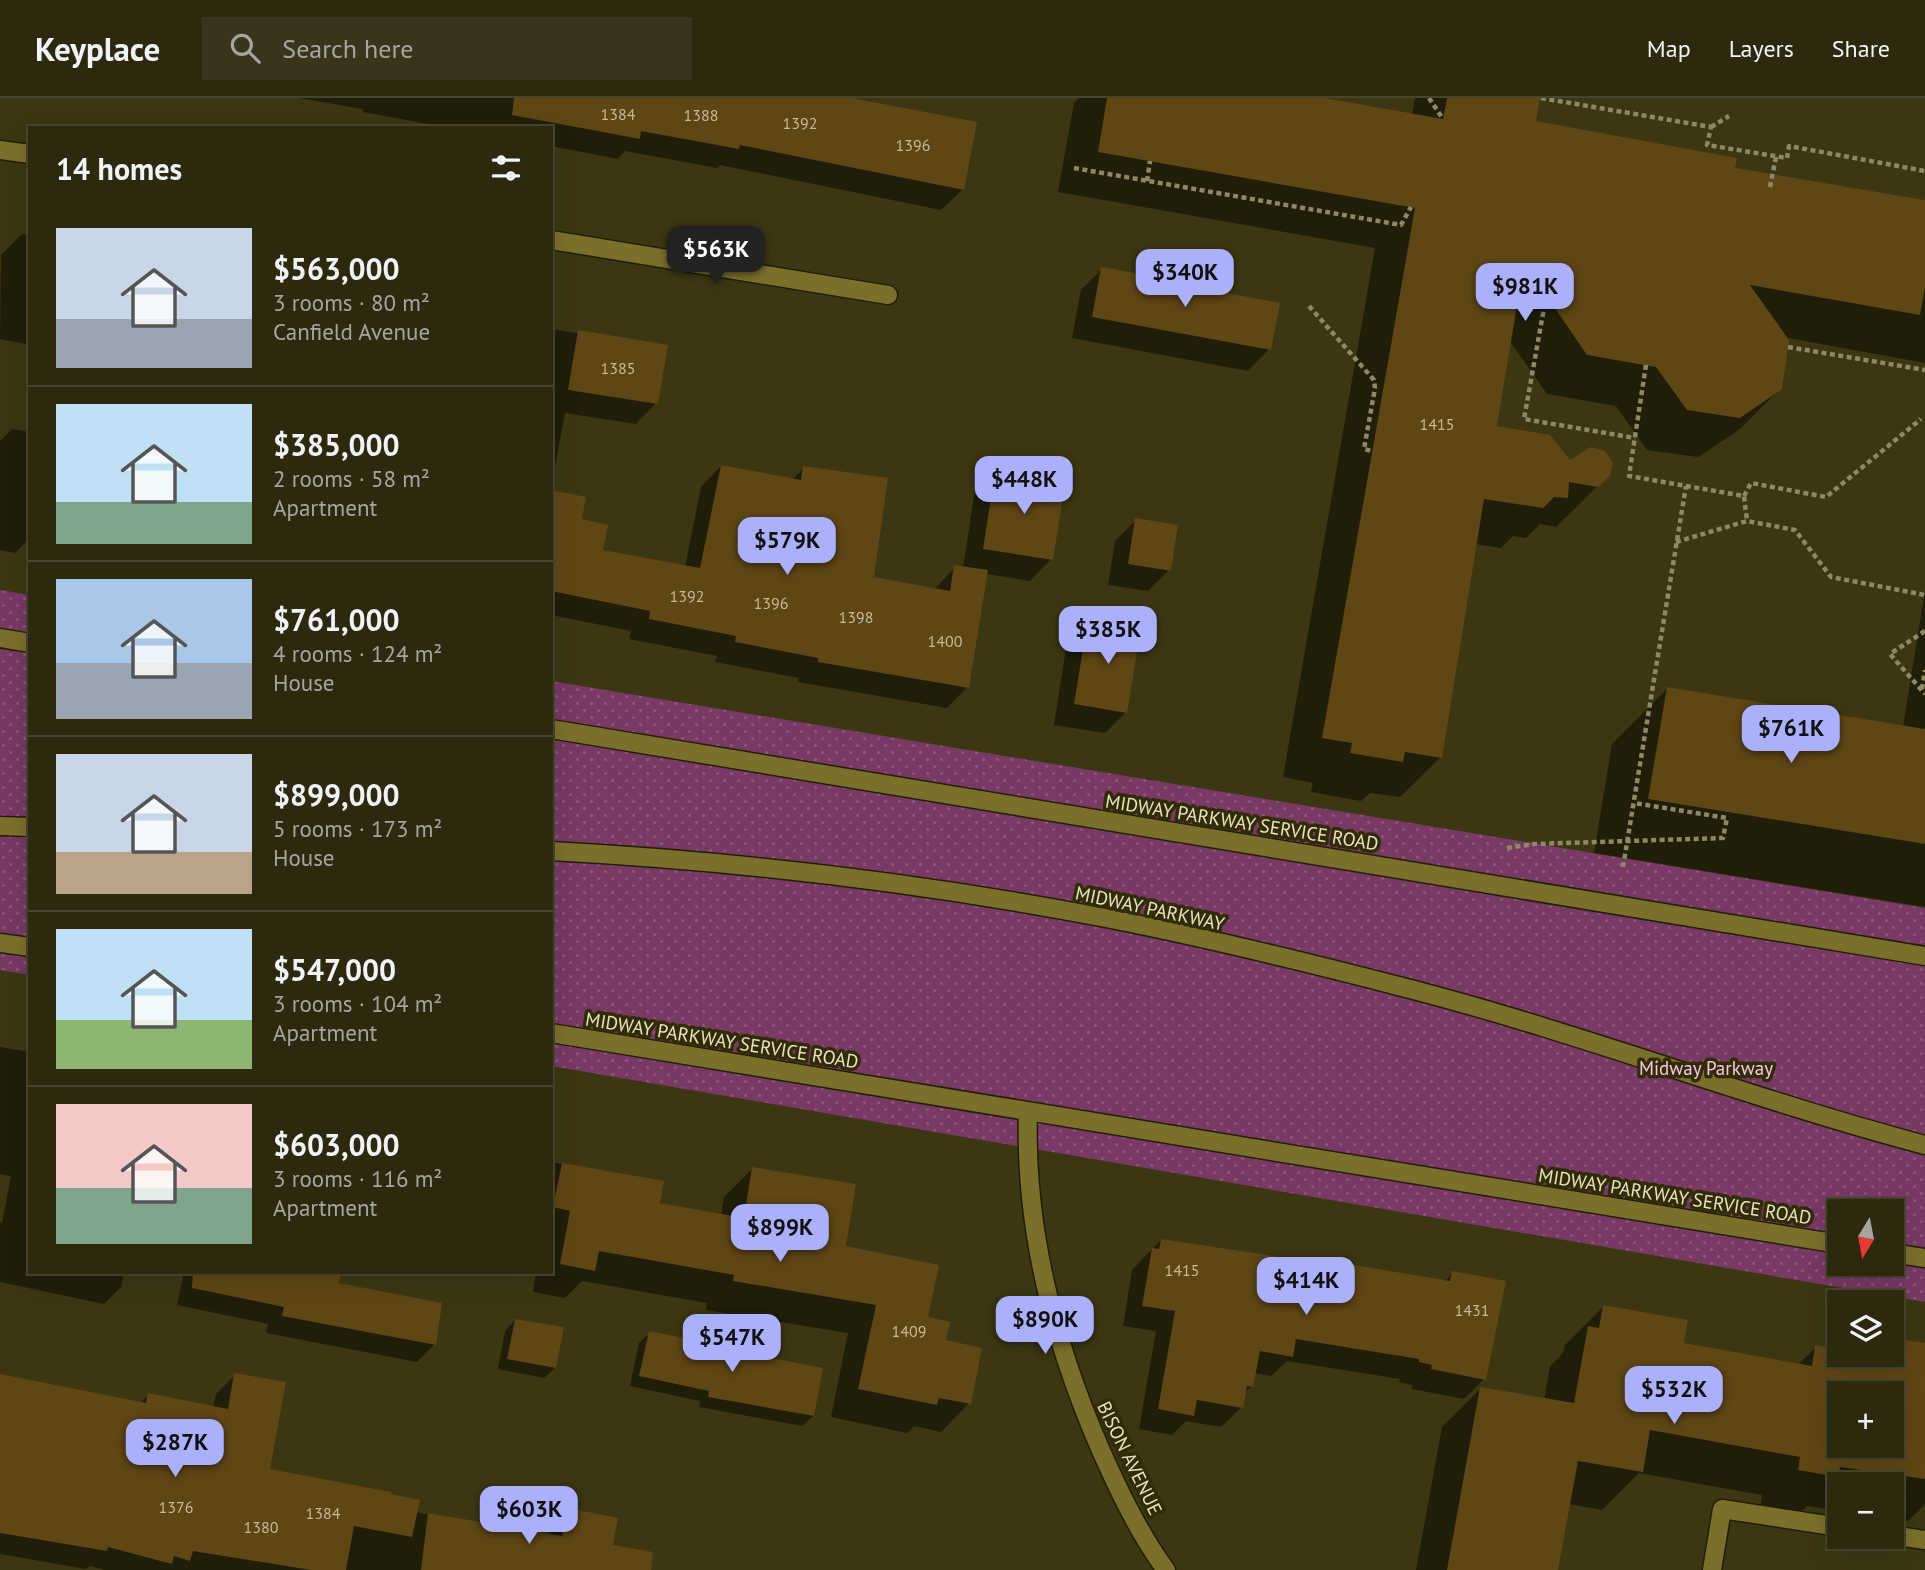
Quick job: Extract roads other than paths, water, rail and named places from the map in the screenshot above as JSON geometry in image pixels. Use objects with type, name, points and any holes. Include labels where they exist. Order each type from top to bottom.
[{"type":"street","points":[[0,150],[28,155]]},
{"type":"street","points":[[553,240],[888,295]]},
{"type":"street","points":[[0,638],[28,643]]},
{"type":"street","name":"MIDWAY PARKWAY SERVICE ROAD","points":[[553,729],[1925,956]]},
{"type":"street","points":[[0,826],[28,827]]},
{"type":"street","name":"MIDWAY PARKWAY","points":[[553,851],[750,866],[952,892],[1107,918],[1410,989],[1552,1029],[1852,1126],[1925,1145]]},
{"type":"street","points":[[0,943],[28,947]]},
{"type":"street","name":"MIDWAY PARKWAY SERVICE ROAD","points":[[553,1033],[1827,1242]]},
{"type":"street","name":"BISON AVENUE","points":[[1028,1111],[1027,1150],[1037,1241],[1053,1316],[1081,1405],[1118,1489],[1166,1570]]},
{"type":"street","points":[[1904,1254],[1925,1258]]},
{"type":"street","points":[[1712,1570],[1722,1509],[1827,1525]]},
{"type":"street","points":[[1904,1537],[1925,1541]]},
{"type":"park label","name":"Midway Parkway","points":[[1706,1068]]}]
